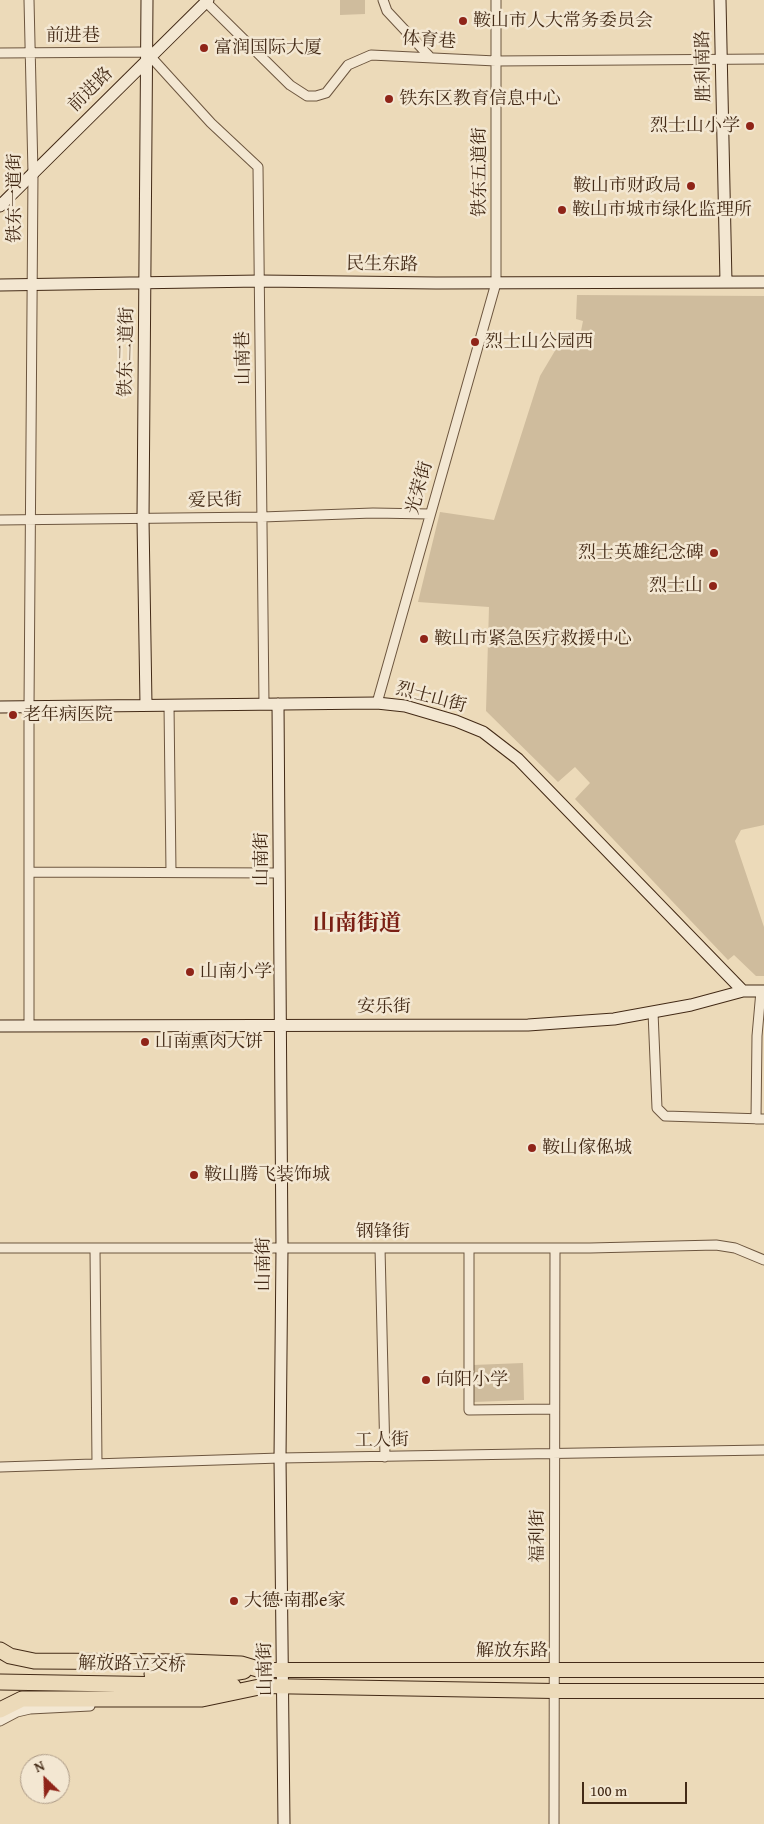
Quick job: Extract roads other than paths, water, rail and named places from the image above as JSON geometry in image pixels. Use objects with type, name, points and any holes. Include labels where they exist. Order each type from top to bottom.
[{"type":"highway","points":[[0,1650],[10,1656],[34,1661],[241,1664],[254,1670]]},
{"type":"highway","points":[[0,1658],[20,1668],[32,1669],[204,1668],[254,1670]]},
{"type":"highway","name":"解放路立交桥","points":[[0,1675],[226,1674],[254,1670]]},
{"type":"highway","name":"解放路立交桥","points":[[0,1682],[264,1686]]},
{"type":"highway","points":[[0,1710],[22,1699],[202,1699],[264,1686]]},
{"type":"highway","points":[[0,1699],[14,1693],[230,1692]]},
{"type":"main road","name":"铁东二道街","points":[[146,705],[143,519],[147,0]]},
{"type":"main road","name":"胜利南路","points":[[720,0],[726,282]]},
{"type":"main road","name":"前进路","points":[[0,206],[147,56],[207,1]]},
{"type":"main road","name":"民生东路","points":[[0,285],[260,281],[496,283],[764,282]]},
{"type":"main road","name":"烈士山街","points":[[0,706],[377,703],[405,706],[434,713],[483,732],[501,745],[743,992]]},
{"type":"main road","name":"山南街","points":[[278,704],[282,1248],[280,1458],[284,1824]]},
{"type":"main road","name":"安乐街","points":[[0,1026],[528,1025],[614,1019],[743,992],[762,991]]},
{"type":"main road","name":"解放东路","points":[[254,1670],[764,1670]]},
{"type":"main road","points":[[264,1686],[554,1691],[764,1692]]},
{"type":"street","name":"铁东一道街","points":[[29,0],[33,173],[28,706],[29,1026]]},
{"type":"street","points":[[383,0],[387,11],[430,57]]},
{"type":"street","name":"铁东五道街","points":[[496,0],[496,283]]},
{"type":"street","name":"体育巷","points":[[207,1],[290,85],[307,96],[326,93],[348,65],[364,57],[390,54],[496,61],[764,60]]},
{"type":"street","name":"前进巷","points":[[0,53],[30,52],[147,56]]},
{"type":"street","name":"山南巷","points":[[147,56],[211,123],[258,167],[264,704]]},
{"type":"street","name":"光荣街","points":[[377,703],[496,283]]},
{"type":"street","name":"爱民街","points":[[0,520],[262,517],[373,513],[430,514]]},
{"type":"street","points":[[169,706],[171,872]]},
{"type":"street","points":[[29,872],[279,873]]},
{"type":"street","points":[[653,1012],[657,1108],[666,1116],[760,1119],[757,1036],[762,991]]},
{"type":"street","name":"钢锋街","points":[[0,1248],[95,1250],[555,1248],[716,1245],[735,1248],[764,1260]]},
{"type":"street","points":[[380,1248],[385,1457]]},
{"type":"street","points":[[469,1248],[470,1410],[554,1410]]},
{"type":"street","name":"福利街","points":[[554,1824],[555,1248]]},
{"type":"street","points":[[95,1250],[97,1464]]},
{"type":"street","name":"工人街","points":[[0,1467],[280,1458],[554,1455],[764,1450]]},
{"type":"street","points":[[0,1645],[12,1652],[28,1656],[150,1655],[182,1662]]},
{"type":"street","points":[[0,1721],[17,1712],[30,1710],[147,1705],[173,1700]]},
{"type":"place","name":"鞍山市人大常务委员会","points":[[463,21]]},
{"type":"place","name":"富润国际大厦","points":[[204,48]]},
{"type":"place","name":"铁东区教育信息中心","points":[[389,99]]},
{"type":"place","name":"烈士山小学","points":[[750,126]]},
{"type":"place","name":"鞍山市财政局","points":[[691,186]]},
{"type":"place","name":"鞍山市城市绿化监理所","points":[[562,210]]},
{"type":"place","name":"烈士山公园西","points":[[475,342]]},
{"type":"place","name":"烈士英雄纪念碑","points":[[714,553]]},
{"type":"place","name":"烈士山","points":[[713,586]]},
{"type":"place","name":"鞍山市紧急医疗救援中心","points":[[424,639]]},
{"type":"place","name":"老年病医院","points":[[13,715]]},
{"type":"place","name":"山南小学","points":[[190,972]]},
{"type":"place","name":"山南熏肉大饼","points":[[145,1042]]},
{"type":"place","name":"鞍山傢俬城","points":[[532,1148]]},
{"type":"place","name":"鞍山腾飞装饰城","points":[[194,1175]]},
{"type":"place","name":"向阳小学","points":[[426,1380]]},
{"type":"place","name":"大德·南郡e家","points":[[234,1601]]},
{"type":"district","name":"山南街道","points":[[357,924]]}]
